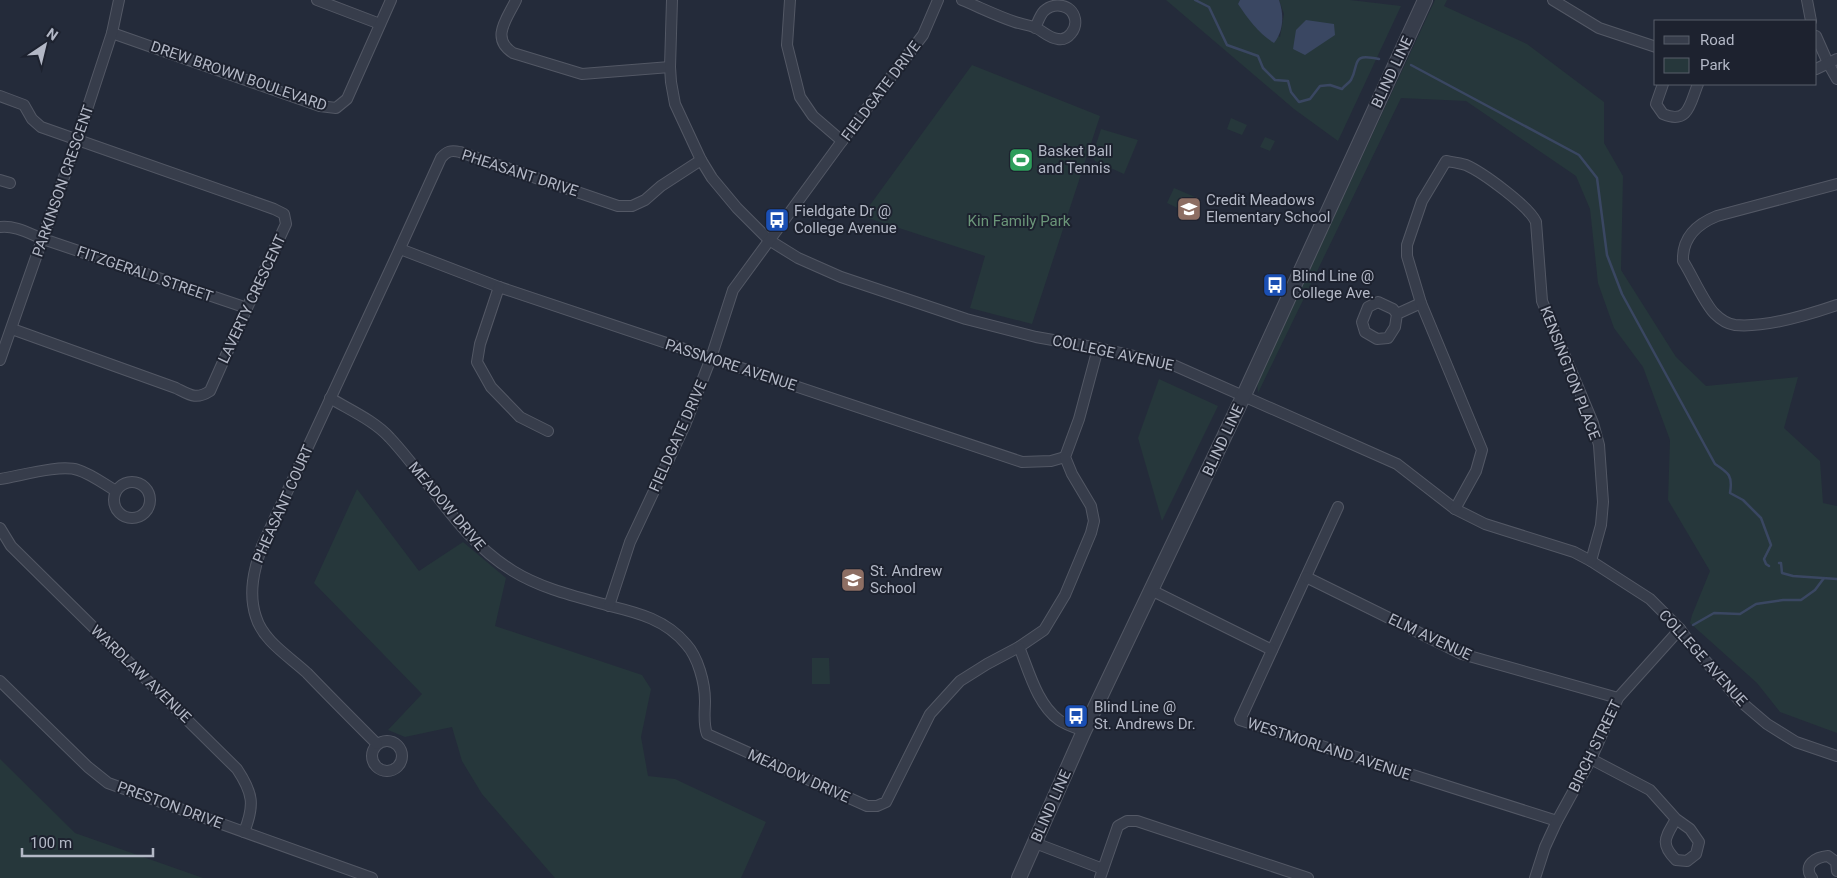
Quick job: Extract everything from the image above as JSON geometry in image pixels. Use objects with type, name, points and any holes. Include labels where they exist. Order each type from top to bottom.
[{"type":"street","name":"PARKINSON CRESCENT","points":[[0,360],[77,140],[112,33],[119,0]]},
{"type":"street","points":[[317,0],[380,24]]},
{"type":"street","name":"DREW BROWN BOULEVARD","points":[[112,33],[320,106],[336,108],[347,99],[391,0]]},
{"type":"street","points":[[516,0],[501,33],[502,42],[513,53],[582,74],[670,67]]},
{"type":"street","name":"COLLEGE AVENUE","points":[[672,0],[670,67],[675,104],[701,160],[712,178],[737,208],[769,240],[798,258],[841,276],[966,319],[1036,337],[1171,364],[1397,464],[1456,509],[1485,524],[1574,552],[1650,600],[1680,629],[1690,644],[1740,701],[1766,724],[1796,742],[1837,756]]},
{"type":"street","points":[[790,0],[787,45],[800,97],[813,116],[842,141]]},
{"type":"street","name":"FIELDGATE DRIVE","points":[[609,606],[630,542],[684,425],[711,358],[733,290],[842,141],[923,35],[938,0]]},
{"type":"street","points":[[962,0],[1035,28]]},
{"type":"street","name":"BLIND LINE","points":[[1019,878],[1084,731],[1244,395],[1425,0]]},
{"type":"street","points":[[1553,0],[1599,28],[1654,47]]},
{"type":"street","points":[[1807,0],[1811,20]]},
{"type":"street","points":[[1817,38],[1832,61],[1837,79]]},
{"type":"street","points":[[1817,68],[1832,61]]},
{"type":"street","points":[[1663,85],[1656,104],[1663,114],[1676,117],[1682,116],[1688,111],[1698,85]]},
{"type":"street","points":[[0,96],[24,105],[32,119],[41,127],[77,140]]},
{"type":"street","name":"LAVERTY CRESCENT","points":[[12,329],[176,388],[192,396],[202,396],[210,391],[286,224],[284,214],[274,209],[77,140]]},
{"type":"street","name":"PHEASANT DRIVE","points":[[330,398],[441,158],[446,152],[452,150],[618,206],[632,206],[645,200],[661,186],[701,160]]},
{"type":"street","name":"KENSINGTON PLACE","points":[[1456,509],[1476,471],[1482,450],[1421,303],[1407,256],[1407,245],[1422,201],[1446,161],[1466,165],[1508,192],[1533,215],[1536,222],[1542,301],[1593,423],[1599,445],[1603,502],[1601,524],[1591,561]]},
{"type":"street","points":[[1837,184],[1717,216],[1705,221],[1688,237],[1683,261],[1713,313],[1734,325],[1802,316],[1837,305]]},
{"type":"street","name":"FITZGERALD STREET","points":[[0,227],[17,228],[43,239],[247,308]]},
{"type":"street","name":"PASSMORE AVENUE","points":[[400,249],[499,287],[1022,462],[1065,457]]},
{"type":"street","points":[[499,287],[480,344],[477,362],[492,387],[520,417],[548,430]]},
{"type":"street","points":[[1397,314],[1421,303]]},
{"type":"street","points":[[1065,457],[1079,419],[1098,348]]},
{"type":"street","name":"MEADOW DRIVE","points":[[330,398],[364,418],[390,437],[464,531],[486,552],[515,572],[561,592],[638,613],[672,629],[688,645],[701,673],[705,698],[704,718],[707,734],[867,806],[877,806],[886,802],[930,714],[960,681],[987,664],[1019,648],[1044,630],[1055,614],[1065,595],[1094,522],[1091,506],[1072,474],[1065,457]]},
{"type":"street","name":"PHEASANT COURT","points":[[330,398],[262,546],[254,570],[253,605],[256,618],[266,635],[377,744]]},
{"type":"street","points":[[0,479],[57,468],[70,468],[78,470],[116,491]]},
{"type":"street","name":"WESTMORLAND AVENUE","points":[[1338,507],[1240,720],[1557,821]]},
{"type":"street","name":"WARDLAW AVENUE","points":[[0,528],[11,546],[237,769],[251,796],[250,818],[244,832]]},
{"type":"street","name":"ELM AVENUE","points":[[1306,577],[1462,654],[1618,698]]},
{"type":"street","points":[[1151,590],[1272,650]]},
{"type":"street","name":"BIRCH STREET","points":[[1535,878],[1545,847],[1591,759],[1618,698],[1680,629]]},
{"type":"street","points":[[1019,648],[1040,696],[1049,711],[1061,722],[1084,731]]},
{"type":"street","name":"PRESTON DRIVE","points":[[0,680],[88,767],[108,783],[372,878]]},
{"type":"street","points":[[1591,759],[1650,790],[1676,819]]},
{"type":"street","points":[[1035,843],[1101,873],[1118,826],[1126,821],[1137,821],[1308,878]]},
{"type":"street","points":[[1812,878],[1809,874],[1810,863],[1817,857],[1828,856],[1836,862],[1837,871]]},
{"type":"green space","points":[[1166,0],[1240,0],[1238,4],[1280,37],[1284,14],[1279,0],[1350,0],[1401,6],[1338,141],[1294,109]]},
{"type":"green space","points":[[1435,0],[1447,0],[1444,6],[1527,44],[1604,102],[1604,143],[1623,176],[1621,270],[1676,357],[1706,386],[1798,377],[1784,428],[1820,461],[1823,503],[1837,506],[1837,733],[1780,712],[1757,683],[1690,623],[1710,571],[1668,500],[1670,440],[1643,367],[1614,328],[1598,283],[1590,209],[1576,176],[1466,101],[1401,98],[1258,393],[1257,382]]},
{"type":"green space","name":"Kin Family Park","points":[[972,65],[1100,116],[1032,324],[970,308],[985,256],[862,216]]},
{"type":"green space","points":[[1231,118],[1247,125],[1242,135],[1227,129]]},
{"type":"green space","points":[[1101,129],[1138,140],[1124,174],[1095,161],[1092,157]]},
{"type":"green space","points":[[1265,137],[1275,141],[1270,151],[1260,147]]},
{"type":"green space","points":[[1174,188],[1195,197],[1188,213],[1167,203]]},
{"type":"green space","points":[[1159,379],[1218,406],[1162,521],[1138,438]]},
{"type":"green space","points":[[357,489],[419,571],[463,542],[506,578],[495,626],[642,675],[651,689],[641,737],[648,776],[675,779],[766,822],[741,878],[555,878],[482,794],[462,761],[452,727],[405,737],[388,730],[422,694],[314,583]]},
{"type":"green space","points":[[812,658],[829,658],[830,684],[812,684]]},
{"type":"green space","points":[[0,759],[75,833],[203,878],[0,878]]},
{"type":"water","points":[[1240,0],[1279,0],[1282,22],[1280,33],[1274,43],[1263,35],[1250,21],[1238,4]]},
{"type":"water","points":[[1306,20],[1334,24],[1335,35],[1305,55],[1293,49],[1296,30]]},
{"type":"waterway","points":[[1195,0],[1209,7],[1227,45],[1258,56],[1263,68],[1275,80],[1288,81],[1291,92],[1299,102],[1310,99],[1320,86],[1330,85],[1342,89],[1351,80],[1360,59],[1364,57],[1379,59]]},
{"type":"waterway","points":[[1411,65],[1579,155],[1597,178],[1607,255],[1622,294],[1715,464],[1729,476],[1731,483],[1730,493],[1743,500],[1761,518],[1771,545],[1764,559],[1769,566]]},
{"type":"waterway","points":[[1779,563],[1781,563],[1782,573],[1793,576],[1837,579]]},
{"type":"waterway","points":[[1693,625],[1714,613],[1740,614],[1756,604],[1783,600],[1801,600],[1815,590],[1824,578]]},
{"type":"place","name":"Basket Ball and Tennis","points":[[1021,160]]},
{"type":"place","name":"Credit Meadows Elementary School","points":[[1189,209]]},
{"type":"place","name":"Fieldgate Dr @ College Avenue","points":[[777,220]]},
{"type":"place","name":"Blind Line @ College Ave.","points":[[1275,285]]},
{"type":"place","name":"St. Andrew School","points":[[853,580]]},
{"type":"place","name":"Blind Line @ St. Andrews Dr.","points":[[1076,716]]}]
